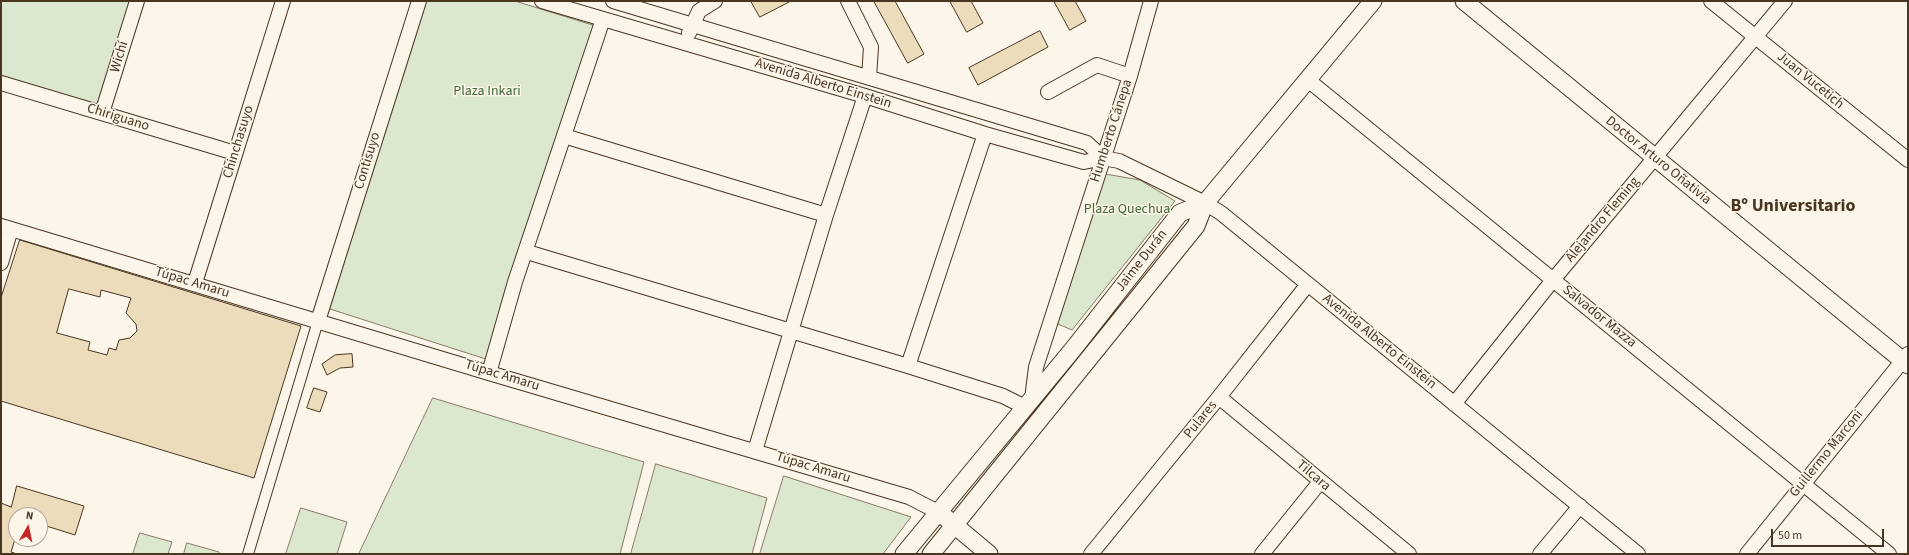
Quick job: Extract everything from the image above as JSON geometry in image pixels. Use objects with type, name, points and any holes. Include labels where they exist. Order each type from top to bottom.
[{"type":"street","name":"Wichí","points":[[102,113],[137,1]]},
{"type":"street","name":"Chinchasuyo","points":[[195,283],[283,1]]},
{"type":"street","name":"Contisuyo","points":[[318,321],[419,1]]},
{"type":"street","name":"Avenida Alberto Einstein","points":[[542,1],[865,96],[984,134],[1084,162],[1103,158]]},
{"type":"street","name":"Avenida Alberto Einstein","points":[[614,1],[1086,143],[1103,158],[1130,166],[1205,203],[1221,213],[1638,554]]},
{"type":"street","points":[[685,42],[699,11],[715,1]]},
{"type":"street","points":[[848,1],[871,47],[869,78]]},
{"type":"street","name":"Humberto Cánepa","points":[[1028,403],[1036,367],[1130,76],[1152,1]]},
{"type":"street","points":[[1205,203],[1373,1]]},
{"type":"street","name":"Doctor Arturo Oñativia","points":[[1464,1],[1654,158],[1906,360]]},
{"type":"street","name":"Juan Vucetich","points":[[1711,1],[1908,160]]},
{"type":"street","name":"Alejandro Fleming","points":[[1454,404],[1553,280],[1785,1]]},
{"type":"street","points":[[489,373],[515,282],[527,252],[603,19]]},
{"type":"street","points":[[1048,92],[1098,65],[1130,76]]},
{"type":"street","name":"Salvador Mazza","points":[[1308,80],[1889,554]]},
{"type":"street","name":"Chiriguano","points":[[1,82],[236,153]]},
{"type":"street","points":[[755,451],[826,215],[865,96]]},
{"type":"street","points":[[908,366],[984,134]]},
{"type":"street","points":[[564,136],[826,215]]},
{"type":"street","name":"Jaime Durán","points":[[904,554],[1028,403],[1180,213],[1205,203]]},
{"type":"street","name":"Jaime Durán","points":[[931,554],[1196,226],[1205,203]]},
{"type":"street","name":"Túpac Amaru","points":[[6,227],[489,373],[909,497],[938,512],[989,554]]},
{"type":"street","points":[[1,263],[6,227]]},
{"type":"street","points":[[527,252],[791,330],[1028,403]]},
{"type":"street","name":"Pulares","points":[[1091,554],[1219,397],[1308,284]]},
{"type":"street","points":[[248,554],[318,321]]},
{"type":"street","name":"Guillermo Marconi","points":[[1747,554],[1906,360]]},
{"type":"street","name":"Tilcara","points":[[1219,397],[1409,554]]},
{"type":"street","points":[[1262,554],[1320,482]]},
{"type":"street","points":[[1540,554],[1580,506]]},
{"type":"green space","points":[[1,1],[133,1],[102,113],[1,83]]},
{"type":"green space","name":"Plaza Inkari","points":[[423,1],[515,1],[599,27],[492,361],[330,309]]},
{"type":"green space","name":"Plaza Quechua","points":[[1105,174],[1140,180],[1175,201],[1072,330],[1058,324]]},
{"type":"green space","points":[[433,398],[644,462],[620,554],[359,554]]},
{"type":"green space","points":[[656,464],[767,498],[752,554],[631,554]]},
{"type":"green space","points":[[784,476],[911,517],[883,554],[760,554]]},
{"type":"green space","points":[[301,508],[347,522],[337,554],[286,554]]},
{"type":"green space","points":[[140,533],[172,542],[168,554],[133,554]]},
{"type":"green space","points":[[187,543],[219,552],[219,554],[184,554]]},
{"type":"building","points":[[751,1],[791,1],[760,17]]},
{"type":"building","points":[[874,1],[895,1],[924,54],[908,63]]},
{"type":"building","points":[[950,1],[971,1],[983,23],[967,32]]},
{"type":"building","points":[[1054,1],[1075,1],[1086,21],[1070,30]]},
{"type":"building","points":[[1040,31],[1048,47],[978,85],[969,68]]},
{"type":"building","points":[[20,240],[301,326],[254,478],[1,401],[1,298]]},
{"type":"building","points":[[69,289],[100,297],[101,290],[131,298],[126,313],[136,324],[137,331],[130,338],[119,340],[116,350],[109,348],[107,355],[88,350],[90,342],[57,333]]},
{"type":"building","points":[[352,354],[353,367],[340,368],[327,375],[322,364],[335,355]]},
{"type":"building","points":[[314,388],[327,392],[320,412],[307,408]]},
{"type":"building","points":[[17,486],[84,506],[75,535],[48,527],[48,507],[11,507]]},
{"type":"building","points":[[1,503],[11,507],[8,507],[8,547],[13,547],[11,552],[17,554],[1,554]]},
{"type":"district","name":"Bº Universitario","points":[[1793,207]]}]
